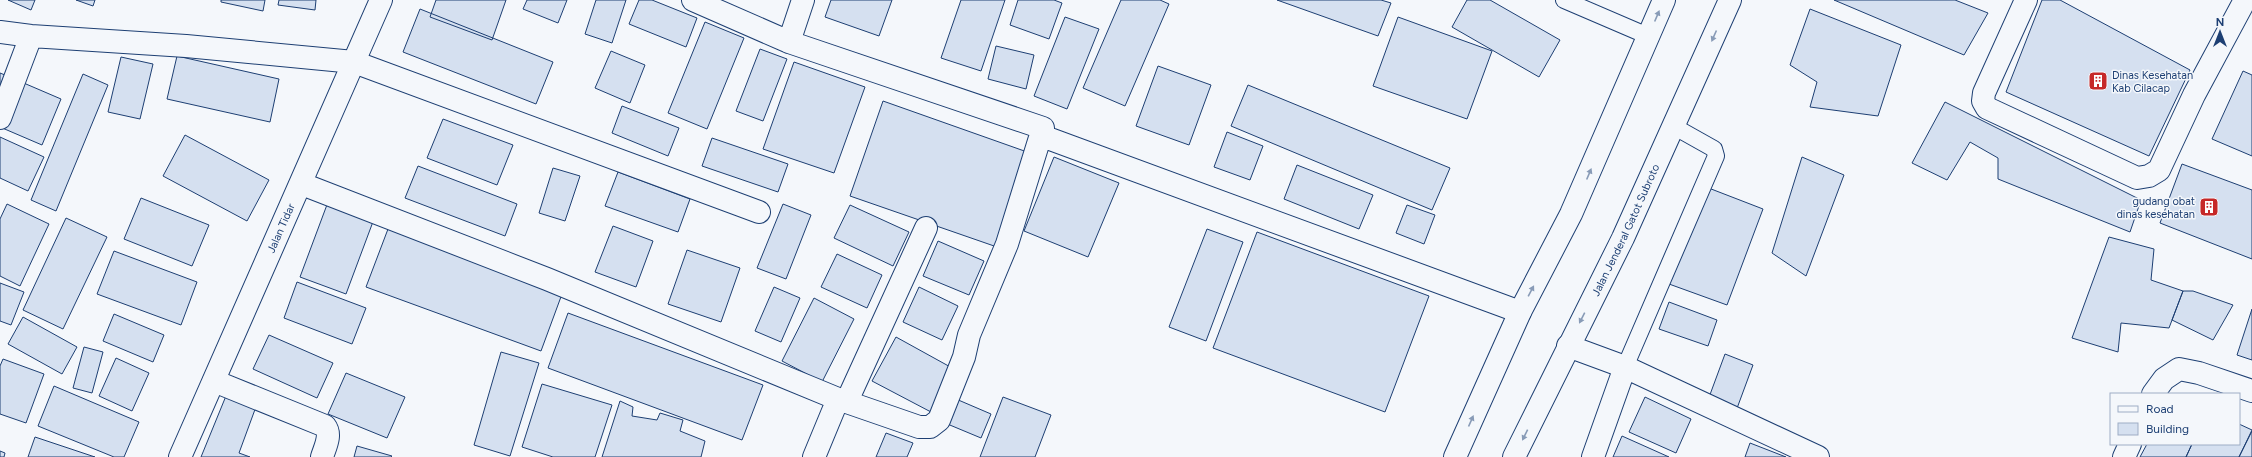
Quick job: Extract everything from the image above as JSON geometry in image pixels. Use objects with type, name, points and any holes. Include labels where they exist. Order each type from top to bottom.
[{"type":"street","name":"Jalan Tidar","points":[[180,457],[302,184],[381,0]]},
{"type":"street","points":[[302,184],[547,279],[843,400],[919,427],[930,427],[939,420],[964,356],[969,335],[1007,244],[1044,131],[1040,126],[789,42],[693,0]]},
{"type":"street","points":[[789,42],[803,0]]},
{"type":"street","points":[[1455,457],[1520,312],[1571,214],[1664,0]]},
{"type":"street","name":"Jalan Jenderal Gatot Subroto","points":[[1514,457],[1623,238],[1730,0]]},
{"type":"street","points":[[2026,0],[1984,93],[1983,101],[1987,108],[2137,178],[2149,176],[2158,170],[2194,95],[2245,0]]},
{"type":"street","points":[[0,32],[31,36],[186,46],[354,62],[759,212]]},
{"type":"street","points":[[0,118],[31,36]]},
{"type":"street","points":[[1042,136],[1520,312]]},
{"type":"street","points":[[814,457],[926,228]]},
{"type":"street","points":[[1568,346],[1625,367],[1807,455]]},
{"type":"street","points":[[1593,457],[1625,367]]},
{"type":"street","points":[[2154,393],[2164,379],[2179,369],[2199,373],[2252,391]]},
{"type":"street","points":[[214,381],[325,426],[328,430],[328,437],[322,457]]},
{"type":"street","points":[[2124,457],[2130,445]]},
{"type":"lane","points":[[1564,0],[1648,36]]},
{"type":"lane","points":[[1625,367],[1716,156],[1714,149],[1673,126]]},
{"type":"building","points":[[8,0],[35,0],[31,10]]},
{"type":"building","points":[[76,0],[95,0],[93,6]]},
{"type":"building","points":[[221,0],[265,0],[263,11],[221,2]]},
{"type":"building","points":[[279,0],[316,0],[315,10],[278,5]]},
{"type":"building","points":[[436,0],[506,0],[492,40],[430,17]]},
{"type":"building","points":[[527,0],[567,0],[558,23],[523,9]]},
{"type":"building","points":[[596,0],[626,0],[612,43],[585,34]]},
{"type":"building","points":[[639,0],[652,0],[697,18],[686,47],[629,24]]},
{"type":"building","points":[[831,0],[892,0],[879,36],[825,17]]},
{"type":"building","points":[[961,0],[1005,0],[981,71],[941,58]]},
{"type":"building","points":[[1018,0],[1054,0],[1062,3],[1049,39],[1010,25]]},
{"type":"building","points":[[1121,0],[1160,0],[1169,4],[1125,106],[1083,88]]},
{"type":"building","points":[[1277,0],[1381,0],[1391,3],[1378,36]]},
{"type":"building","points":[[1467,0],[1490,0],[1560,40],[1539,77],[1452,27]]},
{"type":"building","points":[[1834,0],[1955,0],[1988,13],[1964,55]]},
{"type":"building","name":"Dinas Kesehatan Kab Cilacap","points":[[2042,0],[2060,0],[2190,70],[2149,156],[2006,92]]},
{"type":"building","points":[[420,9],[553,62],[536,104],[403,52]]},
{"type":"building","points":[[1810,9],[1901,45],[1878,116],[1810,107],[1817,82],[1790,65]]},
{"type":"building","points":[[1065,17],[1099,29],[1067,109],[1034,96]]},
{"type":"building","points":[[1398,17],[1492,51],[1467,119],[1373,86]]},
{"type":"building","points":[[705,22],[744,38],[707,129],[668,113]]},
{"type":"building","points":[[996,46],[1034,55],[1026,89],[988,79]]},
{"type":"building","points":[[760,49],[787,59],[763,121],[736,111]]},
{"type":"building","points":[[611,51],[645,65],[630,103],[595,88]]},
{"type":"building","points":[[177,56],[279,79],[270,122],[167,99]]},
{"type":"building","points":[[121,57],[153,64],[140,119],[108,112]]},
{"type":"building","points":[[794,62],[865,87],[834,173],[763,149]]},
{"type":"building","points":[[1158,66],[1211,85],[1189,145],[1136,126]]},
{"type":"building","points":[[2243,71],[2252,75],[2252,156],[2212,139]]},
{"type":"building","points":[[0,73],[5,75],[0,88]]},
{"type":"building","points":[[83,74],[108,85],[56,211],[31,200]]},
{"type":"building","points":[[19,81],[61,99],[42,145],[0,127]]},
{"type":"building","points":[[1248,85],[1450,168],[1432,210],[1231,126]]},
{"type":"building","points":[[883,101],[1030,153],[997,247],[850,196]]},
{"type":"building","points":[[1945,102],[2141,200],[2130,232],[1998,179],[1998,158],[1970,142],[1947,180],[1912,163]]},
{"type":"building","points":[[622,106],[679,128],[668,156],[612,133]]},
{"type":"building","points":[[443,119],[513,145],[497,185],[427,158]]},
{"type":"building","points":[[1227,132],[1263,146],[1250,180],[1214,167]]},
{"type":"building","points":[[185,135],[269,180],[247,221],[163,176]]},
{"type":"building","points":[[0,137],[44,157],[28,191],[0,178]]},
{"type":"building","points":[[712,138],[788,164],[778,192],[702,166]]},
{"type":"building","points":[[1054,157],[1119,183],[1088,257],[1024,231]]},
{"type":"building","points":[[1802,157],[1844,175],[1806,276],[1772,253]]},
{"type":"building","name":"gudang obat dinas kesehatan","points":[[2182,164],[2252,190],[2252,259],[2160,223]]},
{"type":"building","points":[[1297,165],[1373,195],[1359,229],[1284,199]]},
{"type":"building","points":[[418,166],[517,204],[505,236],[405,198]]},
{"type":"building","points":[[553,168],[580,176],[565,221],[539,213]]},
{"type":"building","points":[[618,172],[690,199],[678,232],[605,206]]},
{"type":"building","points":[[1706,187],[1763,209],[1727,305],[1669,284]]},
{"type":"building","points":[[141,198],[209,225],[192,266],[124,239]]},
{"type":"building","points":[[328,202],[374,219],[346,294],[300,277]]},
{"type":"building","points":[[7,204],[49,224],[20,286],[0,276],[0,219]]},
{"type":"building","points":[[783,204],[811,215],[786,279],[757,268]]},
{"type":"building","points":[[850,205],[909,232],[893,266],[834,238]]},
{"type":"building","points":[[1407,205],[1435,215],[1424,244],[1396,233]]},
{"type":"building","points":[[66,218],[107,237],[63,329],[23,310]]},
{"type":"building","points":[[613,226],[653,241],[636,287],[595,272]]},
{"type":"building","points":[[388,229],[562,294],[541,351],[366,287]]},
{"type":"building","points":[[1207,229],[1243,242],[1206,341],[1169,327]]},
{"type":"building","points":[[1257,232],[1429,296],[1385,412],[1213,348]]},
{"type":"building","points":[[2109,237],[2154,249],[2151,280],[2183,291],[2169,328],[2121,323],[2118,352],[2072,338]]},
{"type":"building","points":[[938,241],[984,261],[969,295],[923,276]]},
{"type":"building","points":[[687,250],[740,268],[721,322],[668,304]]},
{"type":"building","points":[[114,251],[197,282],[181,325],[97,294]]},
{"type":"building","points":[[837,254],[882,275],[867,308],[821,287]]},
{"type":"building","points":[[297,282],[366,308],[352,344],[284,318]]},
{"type":"building","points":[[0,283],[24,292],[11,325],[0,321]]},
{"type":"building","points":[[774,287],[800,298],[781,342],[755,331]]},
{"type":"building","points":[[919,287],[958,306],[942,340],[903,322]]},
{"type":"building","points":[[2183,291],[2193,291],[2233,305],[2213,340],[2172,320]]},
{"type":"building","points":[[814,298],[854,319],[822,382],[782,361]]},
{"type":"building","points":[[1669,302],[1717,320],[1708,346],[1659,329]]},
{"type":"building","points":[[2252,309],[2252,360],[2237,355]]},
{"type":"building","points":[[568,313],[763,385],[742,440],[548,368]]},
{"type":"building","points":[[114,314],[164,335],[153,362],[103,341]]},
{"type":"building","points":[[23,317],[77,347],[62,374],[8,344]]},
{"type":"building","points":[[269,335],[333,363],[317,398],[253,369]]},
{"type":"building","points":[[896,337],[954,369],[931,412],[872,381]]},
{"type":"building","points":[[84,347],[103,352],[92,393],[73,388]]},
{"type":"building","points":[[501,352],[539,363],[510,456],[474,445]]},
{"type":"building","points":[[1725,354],[1753,365],[1736,411],[1708,400]]},
{"type":"building","points":[[116,358],[149,373],[132,411],[99,396]]},
{"type":"building","points":[[3,359],[44,374],[26,423],[0,414],[0,366]]},
{"type":"building","points":[[346,373],[405,397],[387,438],[328,414]]},
{"type":"building","points":[[542,384],[612,405],[595,457],[553,457],[522,447]]},
{"type":"building","points":[[54,386],[139,422],[124,457],[114,457],[38,426]]},
{"type":"building","points":[[228,391],[257,404],[239,453],[250,457],[201,457]]},
{"type":"building","points":[[1003,397],[1051,415],[1035,457],[980,457]]},
{"type":"building","points":[[1645,397],[1691,419],[1676,453],[1629,432]]},
{"type":"building","points":[[956,399],[991,414],[981,438],[945,423]]},
{"type":"building","points":[[620,401],[633,407],[632,416],[657,420],[660,413],[683,420],[680,431],[705,441],[701,457],[602,457]]},
{"type":"building","points":[[2240,424],[2252,430],[2239,457],[2186,457],[2192,445],[2240,445]]},
{"type":"building","points":[[2252,431],[2252,457],[2239,457]]},
{"type":"building","points":[[886,433],[913,443],[907,457],[876,457]]},
{"type":"building","points":[[1622,436],[1669,457],[1613,457]]},
{"type":"building","points":[[35,437],[95,457],[28,457]]},
{"type":"building","points":[[1750,443],[1786,457],[1745,457]]},
{"type":"building","points":[[2146,445],[2192,445],[2186,457],[2140,457]]},
{"type":"building","points":[[357,446],[392,456],[354,457]]},
{"type":"building","points":[[0,451],[5,453],[4,457],[0,457]]},
{"type":"place","name":"Dinas Kesehatan Kab Cilacap","points":[[2098,81]]},
{"type":"place","name":"gudang obat dinas kesehatan","points":[[2209,207]]}]
